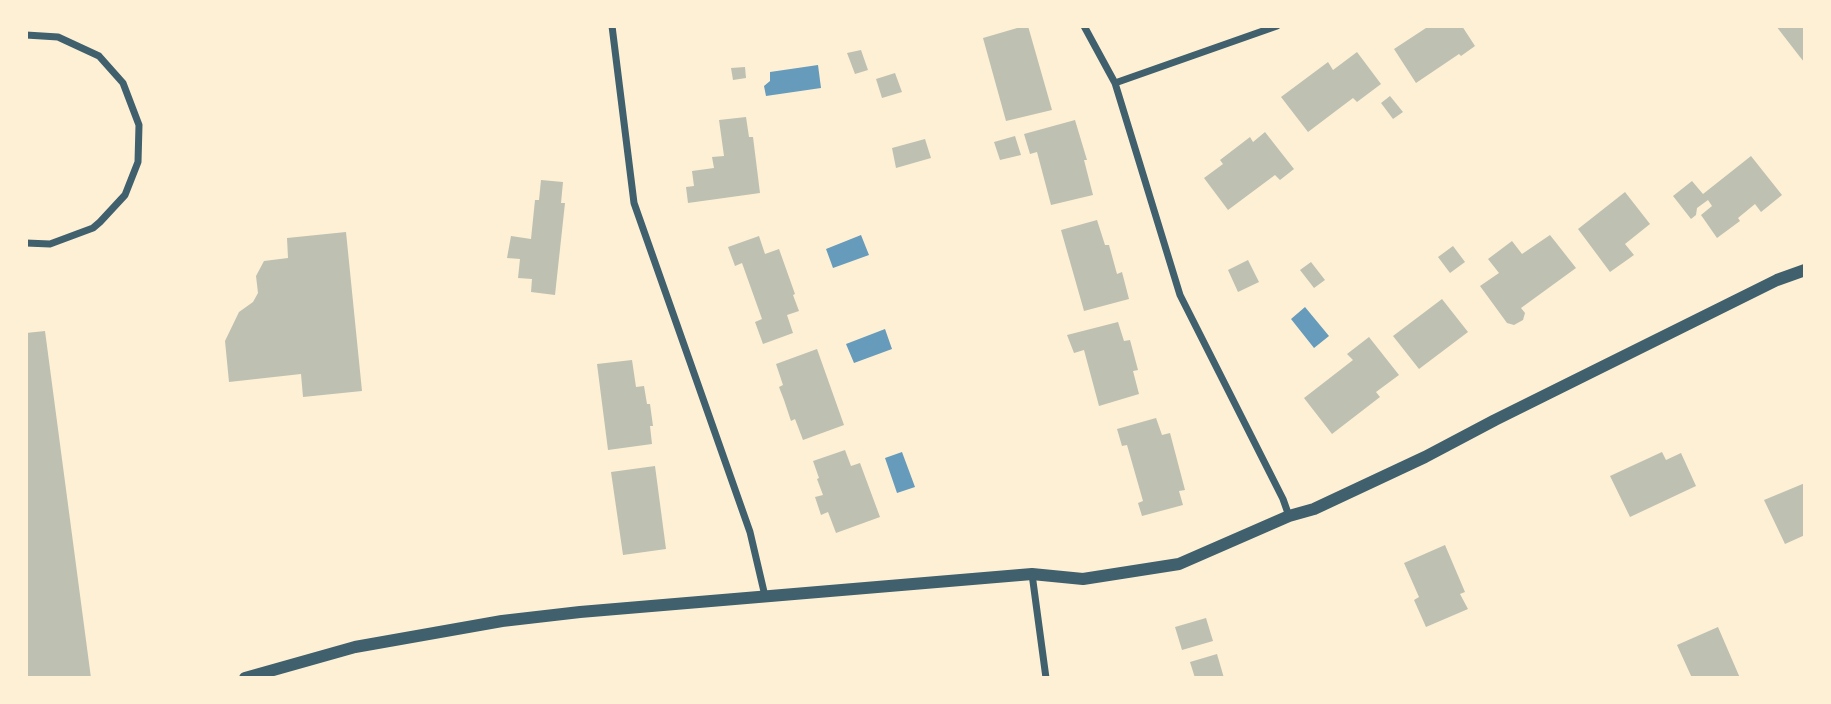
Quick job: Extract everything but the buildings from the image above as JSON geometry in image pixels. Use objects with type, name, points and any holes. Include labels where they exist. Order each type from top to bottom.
[{"type":"street","points":[[612,26],[634,202],[750,533],[765,596]]},
{"type":"street","points":[[1084,26],[1115,83],[1180,295],[1283,499],[1289,516]]},
{"type":"street","points":[[1115,83],[1277,26]]},
{"type":"street","points":[[26,35],[58,37],[99,56],[124,83],[139,125],[138,162],[125,195],[100,222],[93,228],[50,244],[26,243]]},
{"type":"street","points":[[245,678],[355,647],[502,621],[1032,574],[1083,579],[1179,564],[1289,516],[1314,509],[1425,457],[1777,280],[1805,270]]},
{"type":"street","points":[[1032,574],[1046,678]]},
{"type":"water","points":[[818,65],[821,88],[766,96],[764,86],[770,81],[770,72]]},
{"type":"water","points":[[861,235],[869,255],[833,268],[826,249]]},
{"type":"water","points":[[1305,307],[1329,336],[1314,348],[1291,319]]},
{"type":"water","points":[[885,329],[892,349],[854,363],[846,344]]},
{"type":"water","points":[[902,452],[915,487],[897,493],[885,458]]}]
